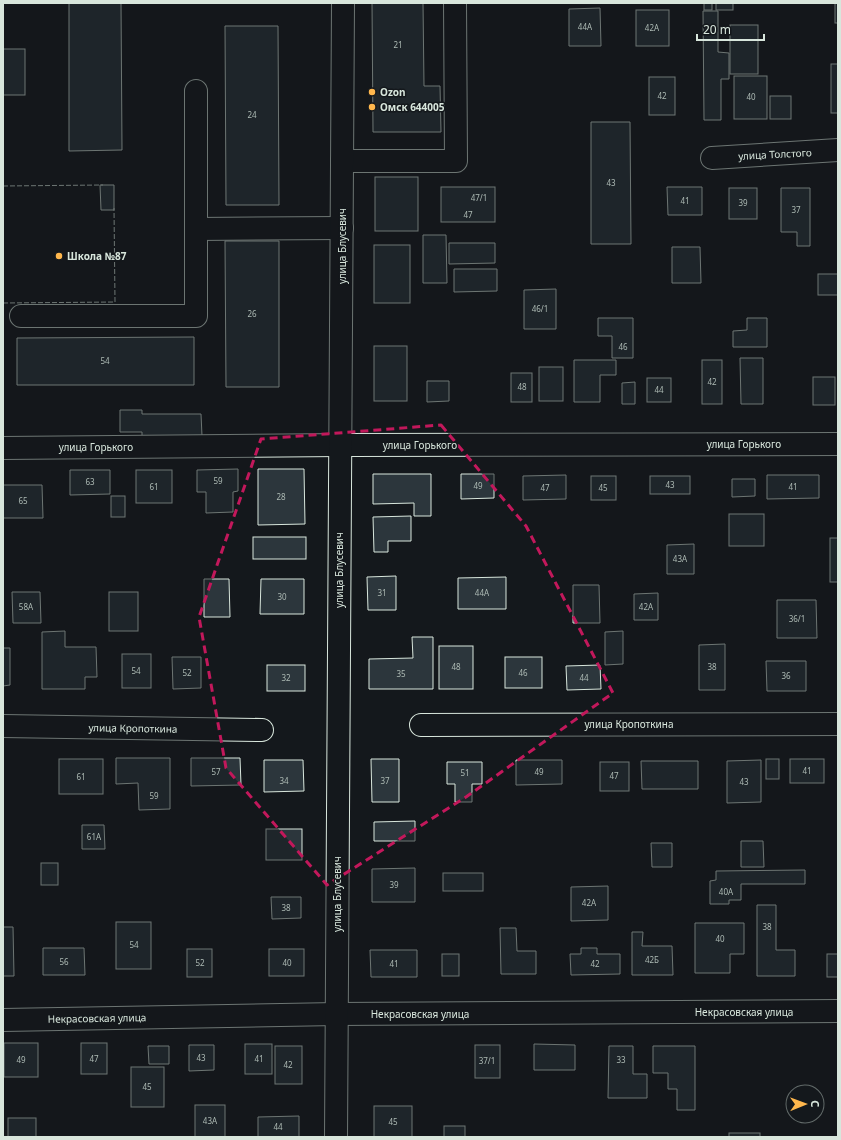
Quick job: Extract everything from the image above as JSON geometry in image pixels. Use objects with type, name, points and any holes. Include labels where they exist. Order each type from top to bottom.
[{"type":"street","name":"улица Блусевич","points":[[336,1137],[343,3]]},
{"type":"street","points":[[342,161],[456,161],[455,3]]},
{"type":"street","points":[[21,316],[196,316],[196,91]]},
{"type":"street","name":"улица Толстого","points":[[712,158],[838,150]]},
{"type":"street","points":[[196,229],[342,228]]},
{"type":"street","name":"улица Горького","points":[[3,448],[340,445],[838,444]]},
{"type":"street","name":"улица Кропоткина","points":[[421,725],[838,724]]},
{"type":"street","name":"улица Кропоткина","points":[[3,726],[262,730]]},
{"type":"street","name":"Некрасовская улица","points":[[3,1020],[336,1014],[838,1011]]},
{"type":"highlighted area","points":[[441,425],[526,526],[613,693],[466,797],[327,885],[226,768],[199,617],[261,439]]},
{"type":"building","points":[[69,3],[121,3],[122,150],[69,151]]},
{"type":"building","points":[[372,3],[423,3],[424,86],[440,86],[441,132],[373,132]]},
{"type":"building","points":[[704,3],[712,3],[712,10],[704,10]]},
{"type":"building","points":[[716,3],[733,3],[733,10],[716,10]]},
{"type":"building","points":[[835,3],[838,3],[838,23],[835,23]]},
{"type":"building","points":[[600,8],[601,46],[569,46],[569,9]]},
{"type":"building","points":[[636,10],[669,10],[669,46],[636,46]]},
{"type":"building","points":[[703,11],[718,11],[718,52],[729,53],[729,79],[721,79],[721,120],[704,120]]},
{"type":"building","points":[[730,25],[758,25],[758,74],[730,74]]},
{"type":"building","points":[[225,26],[278,26],[279,205],[226,205]]},
{"type":"building","points":[[3,49],[25,49],[25,95],[3,95]]},
{"type":"building","points":[[831,64],[838,64],[838,113],[831,113]]},
{"type":"building","points":[[734,76],[767,76],[767,119],[734,119]]},
{"type":"building","points":[[649,77],[675,77],[675,115],[649,115]]},
{"type":"building","points":[[770,96],[791,96],[791,119],[770,119]]},
{"type":"building","points":[[591,122],[630,122],[631,244],[591,244]]},
{"type":"building","points":[[375,177],[418,177],[418,231],[375,231]]},
{"type":"building","points":[[100,185],[114,185],[114,210],[101,210]]},
{"type":"building","points":[[441,187],[495,187],[495,222],[441,222]]},
{"type":"building","points":[[667,187],[702,187],[702,215],[668,215]]},
{"type":"building","points":[[729,188],[757,188],[757,219],[729,219]]},
{"type":"building","points":[[781,188],[810,188],[810,246],[797,246],[797,232],[781,232]]},
{"type":"building","points":[[423,235],[446,235],[447,283],[423,283]]},
{"type":"building","points":[[225,241],[279,241],[279,387],[226,387]]},
{"type":"building","points":[[449,243],[495,243],[495,263],[449,264]]},
{"type":"building","points":[[374,245],[410,245],[410,303],[374,303]]},
{"type":"building","points":[[672,247],[700,247],[701,283],[672,283]]},
{"type":"building","points":[[454,269],[497,269],[497,291],[454,292]]},
{"type":"building","points":[[818,274],[838,274],[838,295],[818,295]]},
{"type":"building","points":[[556,289],[556,329],[524,329],[524,290]]},
{"type":"building","points":[[598,318],[633,318],[633,358],[612,358],[612,336],[598,336]]},
{"type":"building","points":[[747,318],[767,318],[767,347],[733,347],[733,331],[747,330]]},
{"type":"building","points":[[194,337],[194,385],[17,385],[17,338]]},
{"type":"building","points":[[374,346],[407,346],[407,401],[374,401]]},
{"type":"building","points":[[740,358],[763,358],[763,404],[741,404]]},
{"type":"building","points":[[574,360],[616,360],[616,375],[600,375],[600,402],[574,402]]},
{"type":"building","points":[[702,360],[722,360],[722,404],[702,404]]},
{"type":"building","points":[[539,367],[563,367],[563,401],[539,401]]},
{"type":"building","points":[[511,373],[532,373],[532,402],[511,402]]},
{"type":"building","points":[[813,377],[835,377],[835,405],[813,405]]},
{"type":"building","points":[[647,378],[671,378],[671,402],[647,402]]},
{"type":"building","points":[[427,381],[449,381],[449,401],[427,402]]},
{"type":"building","points":[[635,382],[635,404],[622,404],[622,383]]},
{"type":"building","points":[[120,410],[142,410],[142,414],[201,414],[202,436],[142,436],[142,432],[120,432]]},
{"type":"building","points":[[238,469],[238,491],[233,492],[233,512],[206,513],[206,492],[197,492],[197,470]]},
{"type":"building","points":[[258,469],[304,469],[305,524],[258,525]]},
{"type":"building","points":[[70,470],[110,470],[110,494],[70,495]]},
{"type":"building","points":[[136,470],[172,470],[172,503],[136,503]]},
{"type":"building","points":[[373,474],[431,474],[431,516],[414,516],[414,503],[373,504]]},
{"type":"building","points":[[461,474],[494,474],[494,498],[461,499]]},
{"type":"building","points":[[566,475],[566,499],[523,500],[523,476]]},
{"type":"building","points":[[767,475],[819,475],[819,498],[767,499]]},
{"type":"building","points":[[591,476],[616,476],[616,500],[591,500]]},
{"type":"building","points":[[650,476],[690,476],[690,494],[650,494]]},
{"type":"building","points":[[732,479],[755,479],[755,496],[732,497]]},
{"type":"building","points":[[3,485],[42,485],[43,518],[3,518]]},
{"type":"building","points":[[111,496],[125,496],[125,517],[111,517]]},
{"type":"building","points":[[729,514],[764,514],[764,546],[729,546]]},
{"type":"building","points":[[411,516],[411,541],[388,541],[388,552],[374,552],[373,517]]},
{"type":"building","points":[[253,537],[306,537],[306,559],[253,559]]},
{"type":"building","points":[[830,538],[838,538],[838,582],[830,582]]},
{"type":"building","points":[[694,544],[694,574],[667,574],[667,545]]},
{"type":"building","points":[[396,576],[396,610],[368,610],[367,577]]},
{"type":"building","points":[[506,577],[506,609],[458,609],[458,578]]},
{"type":"building","points":[[204,579],[229,579],[230,617],[204,617]]},
{"type":"building","points":[[261,579],[304,579],[304,614],[260,614]]},
{"type":"building","points":[[573,585],[599,585],[600,623],[573,623]]},
{"type":"building","points":[[12,592],[40,592],[41,623],[13,623]]},
{"type":"building","points":[[109,592],[138,592],[138,631],[109,631]]},
{"type":"building","points":[[658,593],[658,620],[634,620],[634,594]]},
{"type":"building","points":[[777,600],[816,600],[817,638],[777,638]]},
{"type":"building","points":[[65,631],[65,647],[96,647],[97,677],[85,677],[85,689],[42,689],[42,632]]},
{"type":"building","points":[[623,631],[623,664],[605,665],[605,632]]},
{"type":"building","points":[[412,637],[433,637],[433,689],[369,689],[369,659],[413,658]]},
{"type":"building","points":[[725,644],[725,690],[699,690],[699,645]]},
{"type":"building","points":[[439,646],[473,646],[473,689],[439,689]]},
{"type":"building","points":[[3,648],[10,648],[10,685],[3,686]]},
{"type":"building","points":[[122,654],[151,654],[151,688],[122,688]]},
{"type":"building","points":[[172,657],[201,657],[201,688],[173,689]]},
{"type":"building","points":[[505,657],[542,657],[542,688],[505,688]]},
{"type":"building","points":[[766,661],[806,661],[806,691],[767,691]]},
{"type":"building","points":[[267,665],[305,665],[305,691],[267,691]]},
{"type":"building","points":[[600,665],[601,689],[567,690],[566,666]]},
{"type":"building","points":[[116,758],[170,758],[170,809],[139,810],[138,783],[116,784]]},
{"type":"building","points":[[191,758],[240,758],[241,785],[191,786]]},
{"type":"building","points":[[59,759],[103,759],[103,794],[59,794]]},
{"type":"building","points":[[371,759],[399,759],[399,802],[372,802]]},
{"type":"building","points":[[766,759],[779,759],[779,779],[766,779]]},
{"type":"building","points":[[790,759],[824,759],[824,783],[790,783]]},
{"type":"building","points":[[264,760],[303,760],[304,791],[264,792]]},
{"type":"building","points":[[516,760],[562,760],[562,784],[516,785]]},
{"type":"building","points":[[761,760],[761,802],[727,803],[727,761]]},
{"type":"building","points":[[641,761],[698,761],[698,789],[642,789]]},
{"type":"building","points":[[447,762],[482,762],[482,784],[472,784],[472,802],[455,802],[455,784],[447,784]]},
{"type":"building","points":[[600,762],[629,762],[629,791],[600,791]]},
{"type":"building","points":[[415,821],[415,841],[374,841],[374,822]]},
{"type":"building","points":[[82,825],[104,825],[105,849],[82,849]]},
{"type":"building","points":[[266,829],[302,829],[302,860],[266,860]]},
{"type":"building","points":[[741,841],[763,841],[764,867],[741,867]]},
{"type":"building","points":[[651,843],[672,843],[672,867],[652,867]]},
{"type":"building","points":[[41,863],[58,863],[58,885],[41,885]]},
{"type":"building","points":[[415,868],[415,902],[372,902],[372,869]]},
{"type":"building","points":[[805,870],[805,884],[741,884],[741,900],[729,900],[729,904],[710,904],[710,881],[716,880],[716,871]]},
{"type":"building","points":[[443,873],[483,873],[483,891],[443,891]]},
{"type":"building","points":[[608,886],[608,920],[571,921],[571,887]]},
{"type":"building","points":[[271,897],[301,897],[301,918],[272,919]]},
{"type":"building","points":[[757,905],[776,905],[776,950],[795,950],[795,976],[757,976]]},
{"type":"building","points":[[116,922],[151,922],[151,969],[116,969]]},
{"type":"building","points":[[695,923],[744,923],[744,954],[730,954],[730,973],[695,973]]},
{"type":"building","points":[[3,927],[13,927],[14,976],[3,976]]},
{"type":"building","points":[[500,928],[516,928],[517,951],[536,951],[536,974],[501,974]]},
{"type":"building","points":[[632,932],[643,932],[642,946],[672,946],[673,975],[632,975]]},
{"type":"building","points":[[43,948],[84,948],[85,975],[43,975]]},
{"type":"building","points":[[581,948],[597,948],[597,954],[620,954],[620,974],[571,975],[570,954],[581,954]]},
{"type":"building","points":[[187,949],[212,949],[212,977],[187,977]]},
{"type":"building","points":[[269,949],[304,949],[304,976],[269,976]]},
{"type":"building","points":[[370,950],[417,950],[417,977],[371,977]]},
{"type":"building","points":[[442,954],[459,954],[459,976],[442,976]]},
{"type":"building","points":[[827,954],[838,954],[838,977],[827,977]]},
{"type":"building","points":[[4,1043],[38,1043],[38,1077],[4,1077]]},
{"type":"building","points":[[81,1043],[107,1043],[107,1074],[81,1074]]},
{"type":"building","points":[[245,1044],[272,1044],[272,1074],[245,1074]]},
{"type":"building","points":[[534,1044],[575,1045],[575,1070],[534,1070]]},
{"type":"building","points":[[189,1045],[214,1045],[214,1070],[189,1071]]},
{"type":"building","points":[[475,1045],[500,1045],[500,1078],[475,1078]]},
{"type":"building","points":[[148,1046],[169,1046],[169,1064],[149,1064]]},
{"type":"building","points":[[275,1046],[302,1046],[302,1084],[275,1084]]},
{"type":"building","points":[[609,1046],[633,1046],[633,1074],[647,1074],[647,1098],[608,1098]]},
{"type":"building","points":[[653,1046],[695,1046],[695,1110],[677,1110],[677,1089],[668,1089],[668,1073],[653,1073]]},
{"type":"building","points":[[131,1067],[164,1067],[164,1107],[131,1107]]},
{"type":"building","points":[[195,1105],[225,1105],[225,1137],[195,1137]]},
{"type":"building","points":[[374,1106],[412,1106],[412,1137],[374,1137]]},
{"type":"building","points":[[299,1116],[299,1137],[258,1137],[258,1117]]},
{"type":"building","points":[[8,1118],[36,1118],[36,1137],[8,1137]]},
{"type":"building","points":[[444,1126],[465,1126],[465,1137],[444,1137]]},
{"type":"building","points":[[729,1133],[760,1133],[760,1137],[729,1137]]},
{"type":"fence","points":[[3,186],[103,185]]},
{"type":"fence","points":[[3,303],[115,302],[114,208]]},
{"type":"place","name":"Ozon","points":[[372,92]]},
{"type":"place","name":"Омск 644005","points":[[372,107]]},
{"type":"place","name":"Школа №87","points":[[59,256]]}]
